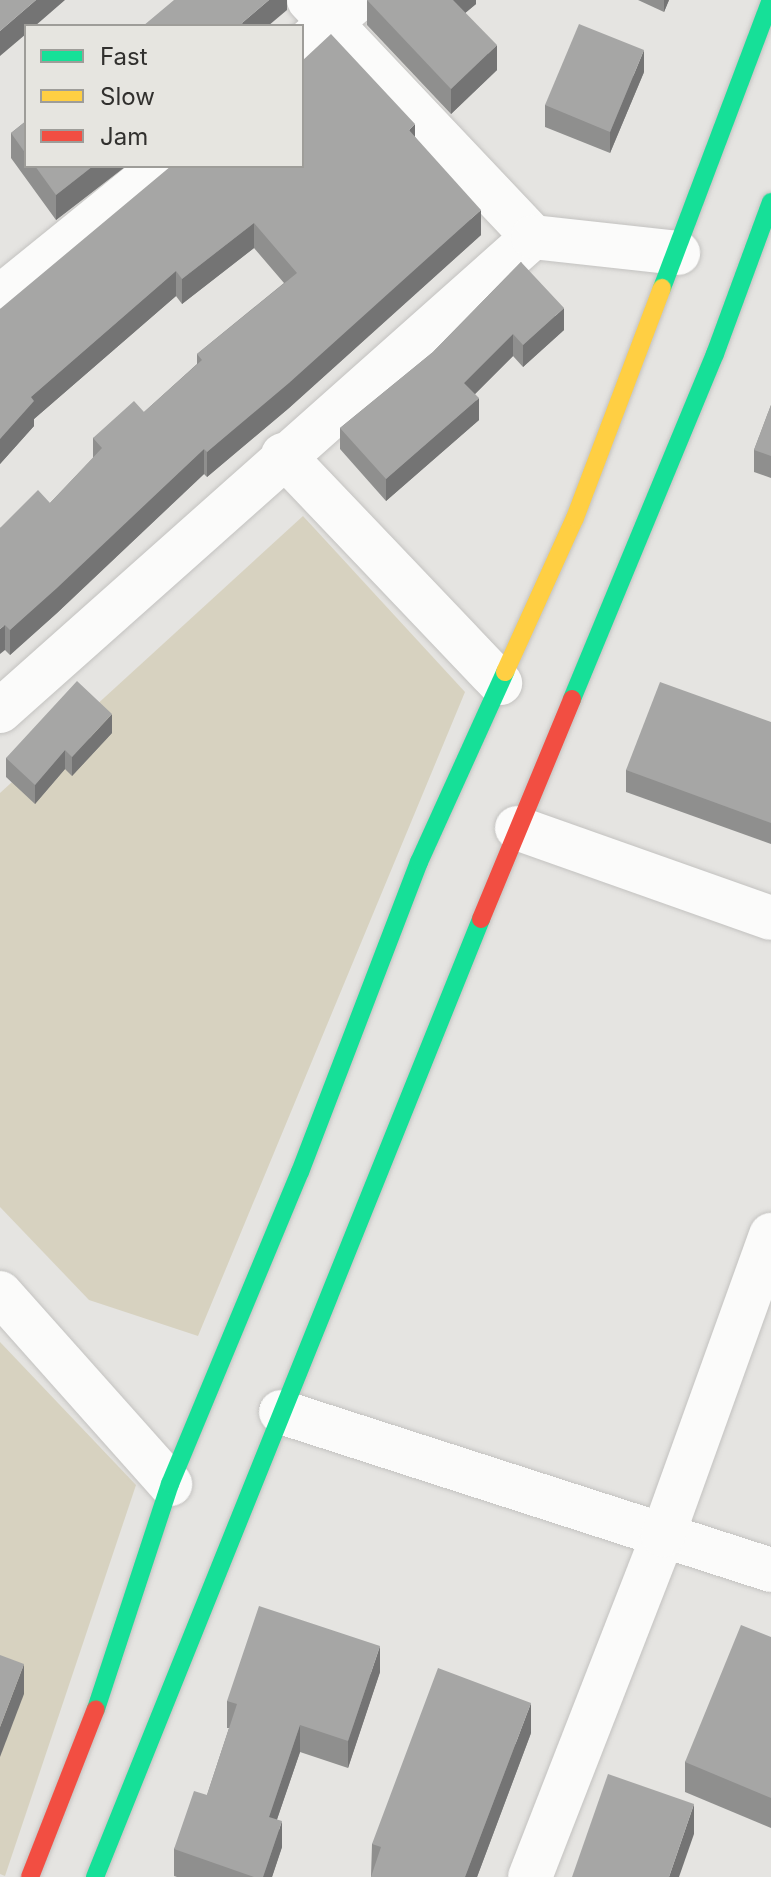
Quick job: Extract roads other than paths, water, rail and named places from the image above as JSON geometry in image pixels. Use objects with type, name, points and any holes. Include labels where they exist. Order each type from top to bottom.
[{"type":"main road","points":[[30,1877],[115,1660],[170,1484],[300,1172],[419,862],[575,518],[678,253],[771,0]]},
{"type":"main road","points":[[95,1877],[517,828],[759,270],[771,202]]},
{"type":"street","points":[[324,18],[533,237],[678,253]]},
{"type":"street","points":[[0,297],[160,168]]},
{"type":"street","points":[[0,711],[283,455],[533,237]]},
{"type":"street","points":[[283,455],[500,683]]},
{"type":"street","points":[[517,828],[771,918]]},
{"type":"street","points":[[530,1877],[663,1535],[771,1235]]},
{"type":"street","points":[[0,1293],[170,1484]]},
{"type":"street","points":[[281,1412],[771,1570]]}]
